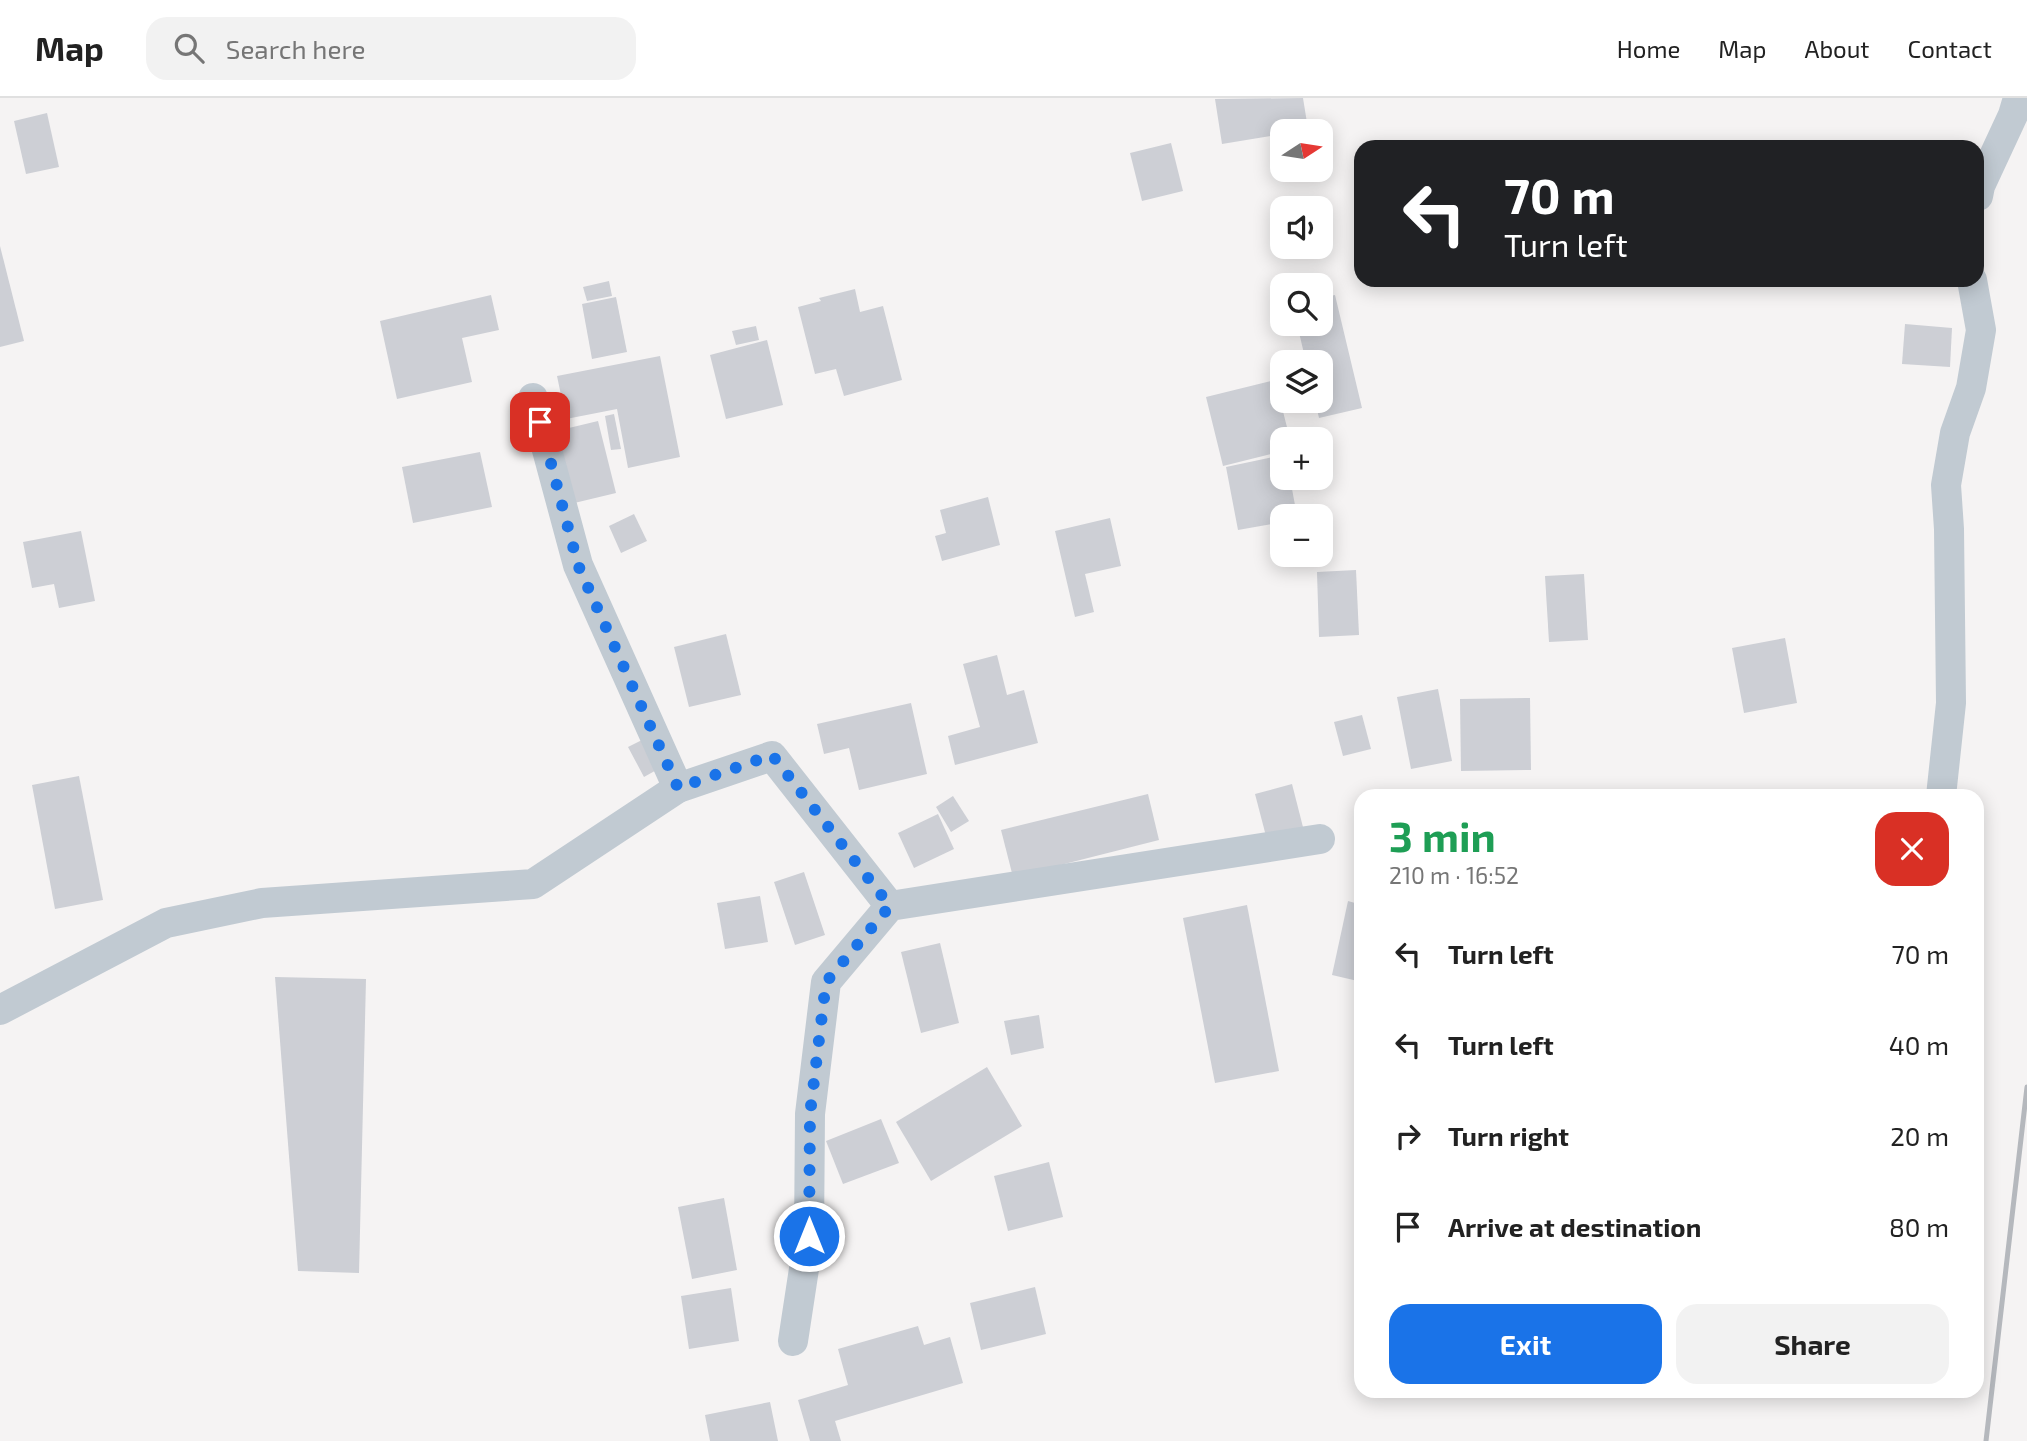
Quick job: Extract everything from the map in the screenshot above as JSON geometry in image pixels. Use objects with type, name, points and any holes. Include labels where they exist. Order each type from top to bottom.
[{"type":"street","points":[[1984,177],[2018,98]]},
{"type":"street","points":[[1942,789],[1951,703],[1946,485],[1955,433],[1970,388],[1981,330],[1973,287]]},
{"type":"street","points":[[534,398],[578,565],[678,788]]},
{"type":"street","points":[[0,1010],[166,923],[262,903],[533,884],[678,788],[772,755],[890,906]]},
{"type":"street","points":[[793,1340],[809,1236],[810,1114],[826,982],[890,906],[1320,839]]},
{"type":"building","points":[[1303,98],[1306,119],[1270,119],[1270,136],[1222,144],[1215,99]]},
{"type":"building","points":[[47,113],[59,167],[26,174],[14,121]]},
{"type":"building","points":[[1171,143],[1183,191],[1142,201],[1130,153]]},
{"type":"building","points":[[0,246],[24,341],[0,347]]},
{"type":"building","points":[[609,281],[612,296],[587,301],[583,287]]},
{"type":"building","points":[[855,289],[860,312],[883,306],[902,380],[844,396],[836,369],[815,374],[798,307],[821,301],[819,298]]},
{"type":"building","points":[[491,295],[499,330],[462,338],[472,382],[397,399],[380,321]]},
{"type":"building","points":[[1333,295],[1362,408],[1319,418],[1318,413],[1333,413],[1333,350],[1303,350],[1300,336],[1333,336]]},
{"type":"building","points":[[616,297],[627,352],[592,359],[582,304]]},
{"type":"building","points":[[1905,324],[1952,328],[1950,367],[1902,364]]},
{"type":"building","points":[[756,326],[759,340],[736,345],[732,331]]},
{"type":"building","points":[[767,340],[783,405],[726,419],[710,355]]},
{"type":"building","points":[[660,356],[680,457],[628,468],[617,409],[566,419],[557,376]]},
{"type":"building","points":[[1270,381],[1270,413],[1283,413],[1287,427],[1270,427],[1270,454],[1223,466],[1206,397]]},
{"type":"building","points":[[614,414],[621,449],[611,450],[605,416]]},
{"type":"building","points":[[598,421],[616,493],[566,505],[548,433]]},
{"type":"building","points":[[480,452],[492,507],[413,523],[402,467]]},
{"type":"building","points":[[1270,458],[1270,490],[1292,490],[1295,504],[1270,504],[1270,524],[1238,530],[1226,467]]},
{"type":"building","points":[[988,497],[1000,545],[942,561],[935,536],[946,533],[940,510]]},
{"type":"building","points":[[634,514],[647,541],[621,553],[609,526]]},
{"type":"building","points":[[1110,518],[1121,566],[1085,574],[1094,612],[1075,617],[1055,531]]},
{"type":"building","points":[[81,531],[95,601],[59,608],[54,584],[32,588],[23,542]]},
{"type":"building","points":[[1356,570],[1359,635],[1319,637],[1317,572]]},
{"type":"building","points":[[1584,574],[1588,640],[1549,642],[1545,576]]},
{"type":"building","points":[[726,634],[741,695],[689,707],[674,647]]},
{"type":"building","points":[[1785,638],[1797,703],[1744,713],[1732,648]]},
{"type":"building","points":[[997,655],[1007,695],[1024,690],[1038,743],[955,765],[948,736],[980,727],[963,664]]},
{"type":"building","points":[[1438,689],[1452,761],[1411,769],[1397,697]]},
{"type":"building","points":[[1530,698],[1531,770],[1461,771],[1460,699]]},
{"type":"building","points":[[911,703],[927,774],[859,790],[849,748],[824,754],[817,724]]},
{"type":"building","points":[[1362,715],[1371,749],[1343,756],[1334,722]]},
{"type":"building","points":[[644,739],[660,768],[644,777],[628,747]]},
{"type":"building","points":[[79,776],[103,900],[55,909],[32,785]]},
{"type":"building","points":[[1292,784],[1304,831],[1267,840],[1255,794]]},
{"type":"building","points":[[1148,794],[1159,840],[1013,877],[1001,830]]},
{"type":"building","points":[[953,796],[969,821],[951,832],[936,807]]},
{"type":"building","points":[[938,814],[954,849],[914,868],[898,833]]},
{"type":"building","points":[[804,872],[825,935],[795,945],[774,882]]},
{"type":"building","points":[[760,896],[768,942],[725,949],[717,903]]},
{"type":"building","points":[[1348,901],[1354,903],[1354,980],[1332,975]]},
{"type":"building","points":[[1247,905],[1279,1071],[1215,1083],[1183,918]]},
{"type":"building","points":[[940,943],[959,1023],[921,1033],[901,952]]},
{"type":"building","points":[[275,977],[366,979],[359,1273],[298,1271]]},
{"type":"building","points":[[1039,1015],[1044,1048],[1011,1055],[1004,1021]]},
{"type":"building","points":[[987,1067],[1022,1126],[931,1181],[896,1122]]},
{"type":"building","points":[[881,1119],[899,1163],[843,1184],[826,1141]]},
{"type":"building","points":[[1049,1162],[1063,1217],[1008,1231],[994,1176]]},
{"type":"building","points":[[724,1198],[737,1270],[692,1279],[678,1207]]},
{"type":"building","points":[[1035,1287],[1046,1334],[981,1350],[970,1303]]},
{"type":"building","points":[[731,1288],[739,1341],[689,1349],[681,1296]]},
{"type":"building","points":[[918,1326],[924,1345],[950,1337],[963,1383],[835,1421],[841,1441],[810,1441],[798,1400],[848,1385],[838,1349]]},
{"type":"building","points":[[770,1402],[778,1441],[710,1441],[705,1415]]},
{"type":"railway","points":[[1986,1441],[2027,1087]]},
{"type":"route","points":[[540,422],[578,565],[678,788],[772,755],[890,906],[826,982],[810,1114],[809,1236]]}]
